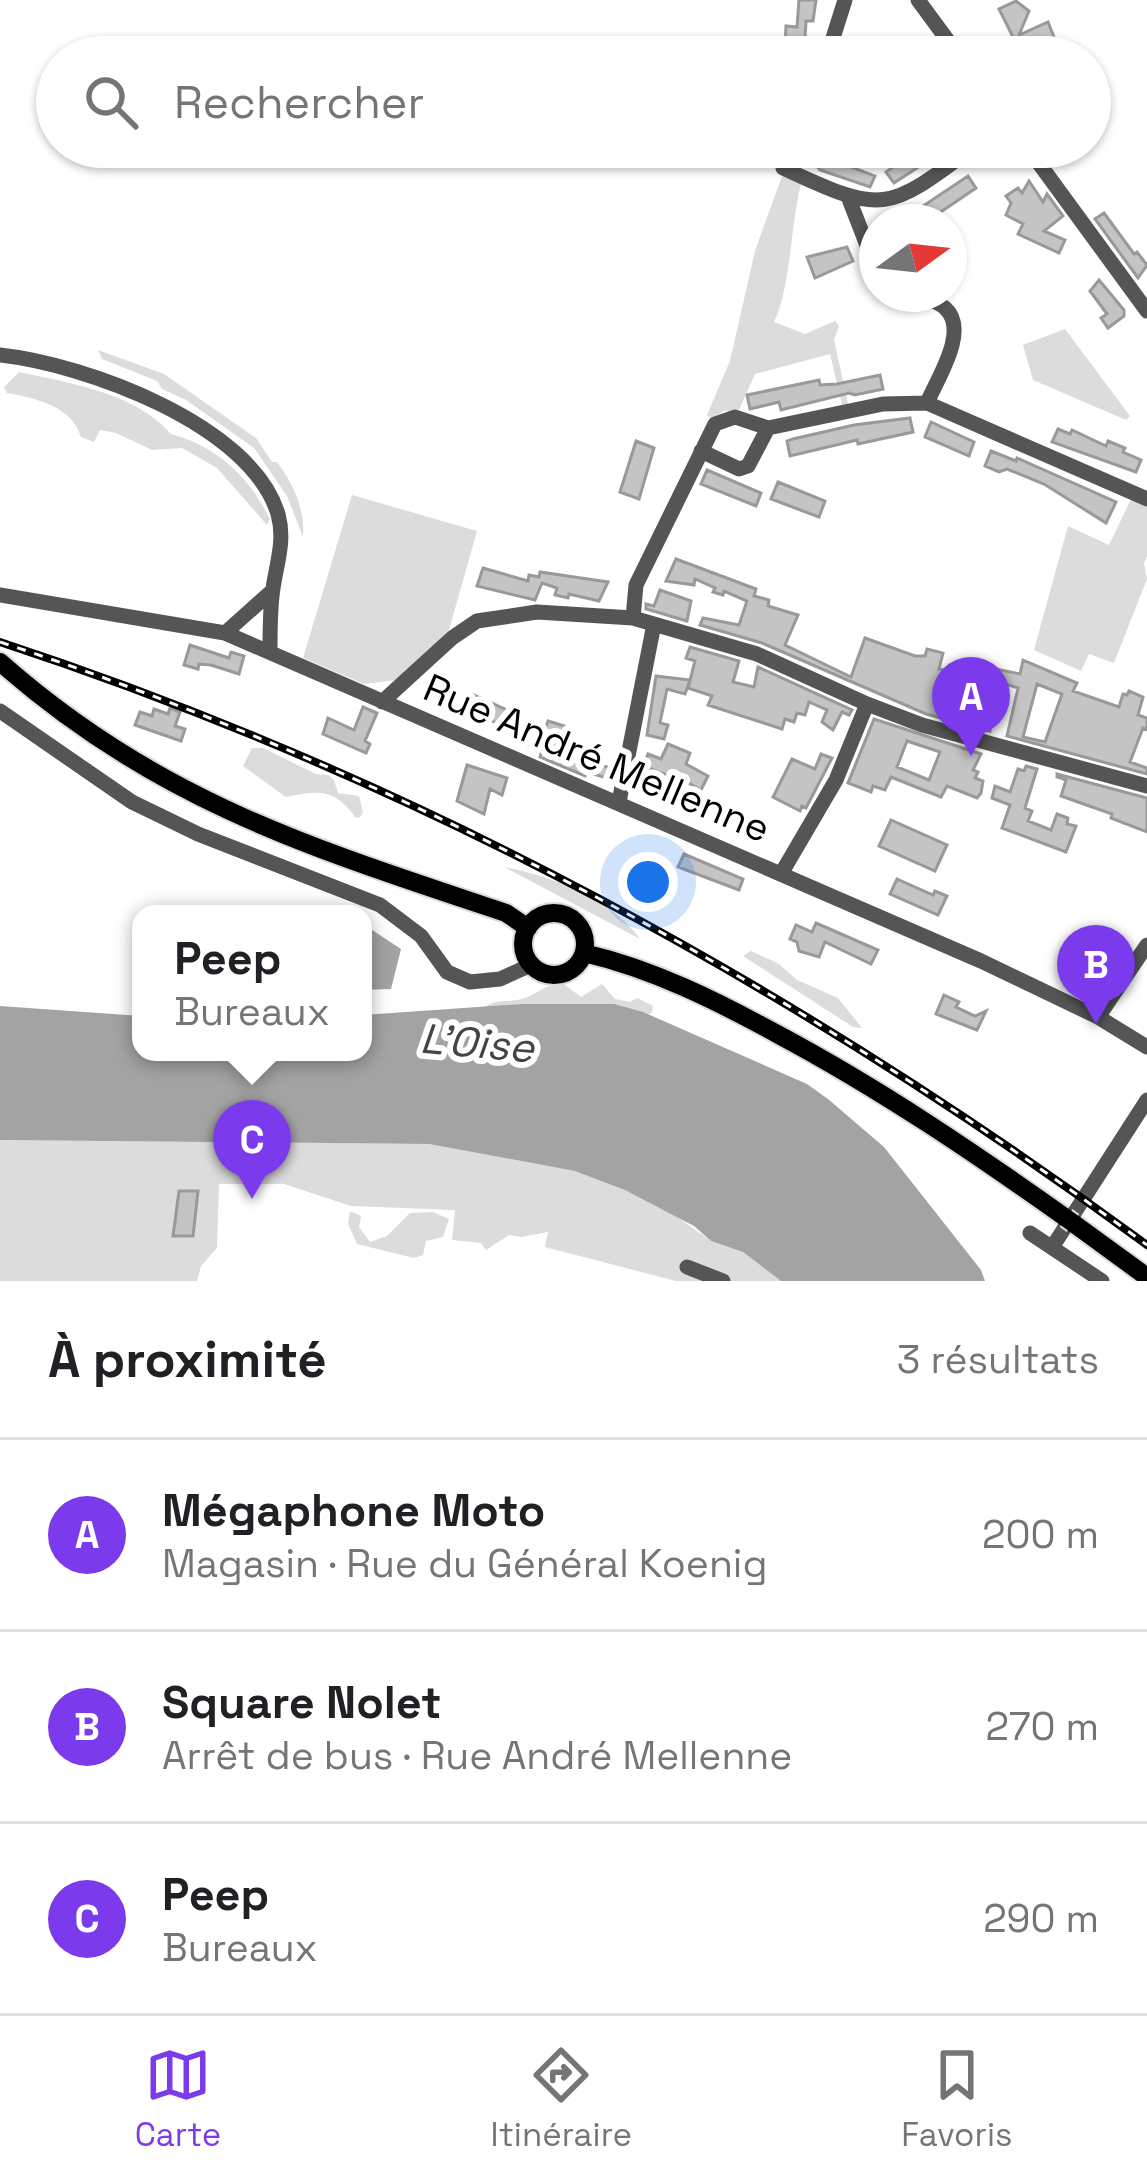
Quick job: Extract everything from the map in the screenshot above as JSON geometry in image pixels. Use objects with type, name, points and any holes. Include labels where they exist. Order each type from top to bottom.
[{"type":"main road","points":[[0,662],[74,724],[199,799],[334,856],[506,914],[528,928]]},
{"type":"main road","points":[[562,914],[579,925],[584,953],[565,974],[547,974],[531,965],[523,946],[528,928],[543,915],[562,914]]},
{"type":"main road","points":[[584,953],[632,964],[741,1014],[840,1068],[932,1124],[1147,1277]]},
{"type":"street","points":[[834,36],[845,0]]},
{"type":"street","points":[[918,0],[945,36]]},
{"type":"street","points":[[783,168],[849,199],[894,198],[916,190],[946,168]]},
{"type":"street","points":[[1042,168],[1147,311]]},
{"type":"street","points":[[849,199],[859,225]]},
{"type":"street","points":[[927,403],[955,338],[947,312]]},
{"type":"street","points":[[0,355],[111,382],[172,409],[237,456],[271,496],[278,516],[281,554],[272,591],[270,651]]},
{"type":"street","points":[[633,618],[636,585],[715,424],[724,418],[768,428],[883,404],[927,403],[1147,499]]},
{"type":"street","points":[[701,451],[740,469],[748,466],[768,428]]},
{"type":"street","points":[[225,633],[272,591]]},
{"type":"street","name":"Rue André Mellenne","points":[[0,596],[225,633],[781,874],[1098,1017],[1147,1047]]},
{"type":"street","points":[[382,702],[477,621],[537,612],[633,618],[757,654],[867,704],[1012,751],[1147,786]]},
{"type":"street","points":[[619,802],[654,624]]},
{"type":"street","points":[[781,874],[836,780],[867,704]]},
{"type":"street","points":[[0,711],[132,802],[198,834],[380,905],[421,936],[447,972],[470,982],[500,979],[531,965]]},
{"type":"street","points":[[1098,1017],[1147,945]]},
{"type":"street","points":[[1053,1246],[1147,1100]]},
{"type":"street","points":[[1030,1233],[1102,1281]]},
{"type":"street","points":[[687,1267],[723,1281]]},
{"type":"shaded area","points":[[782,176],[801,184],[784,292],[774,322],[805,334],[835,321],[839,326],[834,340],[848,404],[842,405],[830,354],[755,374],[739,410],[723,411],[712,419],[707,415],[730,361],[755,251]]},
{"type":"shaded area","points":[[1065,329],[1130,416],[1126,420],[1033,380],[1023,345]]},
{"type":"shaded area","points":[[98,350],[164,374],[256,438],[293,488],[303,537],[287,496],[254,448],[186,400],[162,389],[157,381],[102,359]]},
{"type":"shaded area","points":[[19,372],[121,399],[171,434],[203,446],[230,465],[252,490],[270,519],[267,525],[217,468],[182,448],[152,450],[100,430],[94,442],[81,437],[61,411],[7,393],[4,387]]},
{"type":"shaded area","points":[[352,495],[477,531],[449,630],[396,680],[364,684],[303,658]]},
{"type":"shaded area","points":[[1131,499],[1147,506],[1147,579],[1114,663],[1089,654],[1081,671],[1034,650],[1068,526],[1109,545]]},
{"type":"shaded area","points":[[252,748],[263,748],[316,774],[328,775],[338,793],[359,796],[360,817],[333,796],[286,797],[243,766]]},
{"type":"shaded area","points":[[504,867],[580,891],[614,912],[640,939]]},
{"type":"shaded area","points":[[751,951],[779,964],[797,980],[838,998],[862,1028],[853,1027],[743,956]]},
{"type":"shaded area","points":[[562,983],[581,997],[602,984],[615,999],[630,1002],[637,998],[653,1006],[652,1013],[481,1010]]},
{"type":"shaded area","points":[[0,1140],[429,1144],[597,1175],[662,1206],[711,1241],[743,1252],[781,1281],[676,1281],[545,1247],[548,1232],[509,1235],[486,1250],[481,1243],[452,1240],[455,1210],[351,1206],[284,1184],[219,1184],[217,1248],[201,1266],[197,1281],[0,1281]]},
{"type":"shaded area","points":[[350,1211],[361,1216],[359,1227],[370,1242],[387,1236],[410,1213],[433,1212],[449,1219],[443,1237],[426,1241],[423,1255],[414,1258],[357,1244],[348,1224]]},
{"type":"water","points":[[372,930],[401,949],[391,989],[372,990]]},
{"type":"water","name":"L'Oise","points":[[522,1004],[614,1004],[643,1012],[807,1084],[828,1099],[884,1147],[985,1281],[781,1281],[743,1252],[711,1241],[694,1226],[625,1190],[575,1171],[429,1144],[0,1140],[0,1006],[132,1015],[132,1061],[372,1061],[372,1014]]},
{"type":"building","points":[[799,0],[816,0],[813,21],[806,21],[805,36],[786,36],[786,26],[797,27]]},
{"type":"building","points":[[1016,1],[1029,11],[1019,35],[1048,22],[1054,36],[1012,36],[999,9]]},
{"type":"building","points":[[854,168],[875,176],[870,187],[820,170]]},
{"type":"building","points":[[892,168],[917,168],[894,183],[886,172]]},
{"type":"building","points":[[968,176],[976,188],[952,204],[926,204]]},
{"type":"building","points":[[1029,181],[1043,202],[1047,194],[1063,216],[1044,231],[1065,240],[1059,253],[1018,234],[1023,224],[1006,215],[1011,203],[1006,196],[1018,188],[1022,193]]},
{"type":"building","points":[[1104,213],[1147,265],[1138,278],[1095,219]]},
{"type":"building","points":[[847,247],[853,261],[815,278],[807,257]]},
{"type":"building","points":[[1099,280],[1124,310],[1124,316],[1108,328],[1101,318],[1107,314],[1090,291]]},
{"type":"building","points":[[880,375],[883,389],[781,410],[779,402],[750,409],[747,395],[819,380],[820,385],[837,384]]},
{"type":"building","points":[[910,418],[913,432],[790,456],[787,441],[793,439]]},
{"type":"building","points":[[931,422],[974,442],[969,456],[925,437]]},
{"type":"building","points":[[1058,429],[1125,448],[1123,452],[1141,460],[1136,472],[1052,442]]},
{"type":"building","points":[[636,441],[654,448],[639,499],[620,492]]},
{"type":"building","points":[[991,451],[1116,502],[1106,523],[1044,484],[985,466]]},
{"type":"building","points":[[707,470],[761,493],[756,506],[701,484]]},
{"type":"building","points":[[778,482],[825,501],[819,517],[771,499]]},
{"type":"building","points":[[676,559],[756,589],[754,596],[769,600],[768,606],[798,615],[785,645],[851,677],[865,638],[915,656],[925,656],[927,649],[943,653],[939,669],[959,674],[961,662],[1020,674],[1023,660],[1077,683],[1073,691],[1119,707],[1129,691],[1143,697],[1138,715],[1147,718],[1147,730],[1143,728],[1130,762],[1147,768],[1147,774],[1007,736],[1018,688],[994,680],[980,721],[991,723],[990,731],[926,714],[762,643],[700,625],[703,618],[739,625],[747,601],[724,591],[723,595],[713,592],[715,588],[695,579],[694,585],[666,581]],"holes":[[[1037,684],[1062,694],[1045,742],[1023,737]]]},
{"type":"building","points":[[483,568],[528,581],[529,575],[539,577],[540,572],[608,582],[599,601],[555,595],[557,588],[542,583],[535,600],[477,586]]},
{"type":"building","points":[[660,590],[691,601],[687,621],[646,609],[646,604],[654,606]]},
{"type":"building","points":[[190,645],[229,658],[231,652],[244,656],[239,674],[211,665],[199,664],[198,669],[184,665]]},
{"type":"building","points":[[690,647],[739,661],[733,682],[754,687],[758,667],[852,710],[849,715],[842,712],[833,730],[822,722],[827,710],[809,702],[805,715],[797,713],[794,722],[785,719],[782,729],[708,705],[712,696],[688,688],[695,661],[686,658]]},
{"type":"building","points":[[656,676],[690,680],[685,694],[667,689],[660,723],[668,725],[664,739],[647,735]]},
{"type":"building","points":[[472,694],[518,715],[512,732],[467,707]]},
{"type":"building","points":[[363,707],[377,713],[365,741],[370,744],[366,753],[323,734],[328,718],[354,730]]},
{"type":"building","points":[[170,708],[180,712],[175,726],[185,729],[181,741],[135,725],[140,712],[152,716],[154,709],[168,714]]},
{"type":"building","points":[[874,719],[981,754],[973,770],[978,772],[975,778],[983,781],[977,798],[947,786],[941,797],[891,777],[885,790],[873,786],[871,792],[848,783]],"holes":[[[907,741],[940,752],[929,780],[897,767]]]},
{"type":"building","points":[[548,721],[571,728],[565,746],[610,768],[607,778],[586,772],[585,776],[540,757],[542,750],[515,740],[520,727],[543,735]]},
{"type":"building","points":[[668,744],[690,753],[686,764],[708,776],[701,790],[670,773],[643,766],[648,754],[661,759]]},
{"type":"building","points":[[821,754],[832,758],[806,808],[800,811],[773,797],[792,759],[815,769]]},
{"type":"building","points":[[467,765],[507,778],[502,795],[490,789],[484,814],[457,801]]},
{"type":"building","points":[[1026,766],[1037,769],[1025,808],[1032,811],[1028,821],[1051,830],[1057,814],[1068,818],[1067,824],[1076,826],[1066,852],[1002,828],[1010,805],[992,798],[995,786],[1010,792],[1018,769],[1024,771]]},
{"type":"building","points":[[1057,774],[1147,798],[1147,832],[1061,796],[1066,780]]},
{"type":"building","points":[[891,820],[947,845],[935,871],[879,846]]},
{"type":"building","points":[[684,854],[743,879],[739,890],[678,867]]},
{"type":"building","points":[[897,879],[947,896],[938,915],[890,894]]},
{"type":"building","points":[[816,923],[878,950],[871,964],[825,942],[819,957],[799,951],[797,942],[790,939],[796,925],[812,932]]},
{"type":"building","points":[[944,995],[975,1016],[986,1011],[977,1030],[936,1014]]},
{"type":"building","points":[[179,1191],[198,1191],[193,1236],[173,1236]]},
{"type":"railway","points":[[0,642],[306,758],[598,898],[878,1061],[1147,1245]]},
{"type":"place","name":"Mégaphone Moto","points":[[971,756]]},
{"type":"place","name":"Square Nolet","points":[[1096,1024]]},
{"type":"place","name":"Peep","points":[[252,1199]]}]
